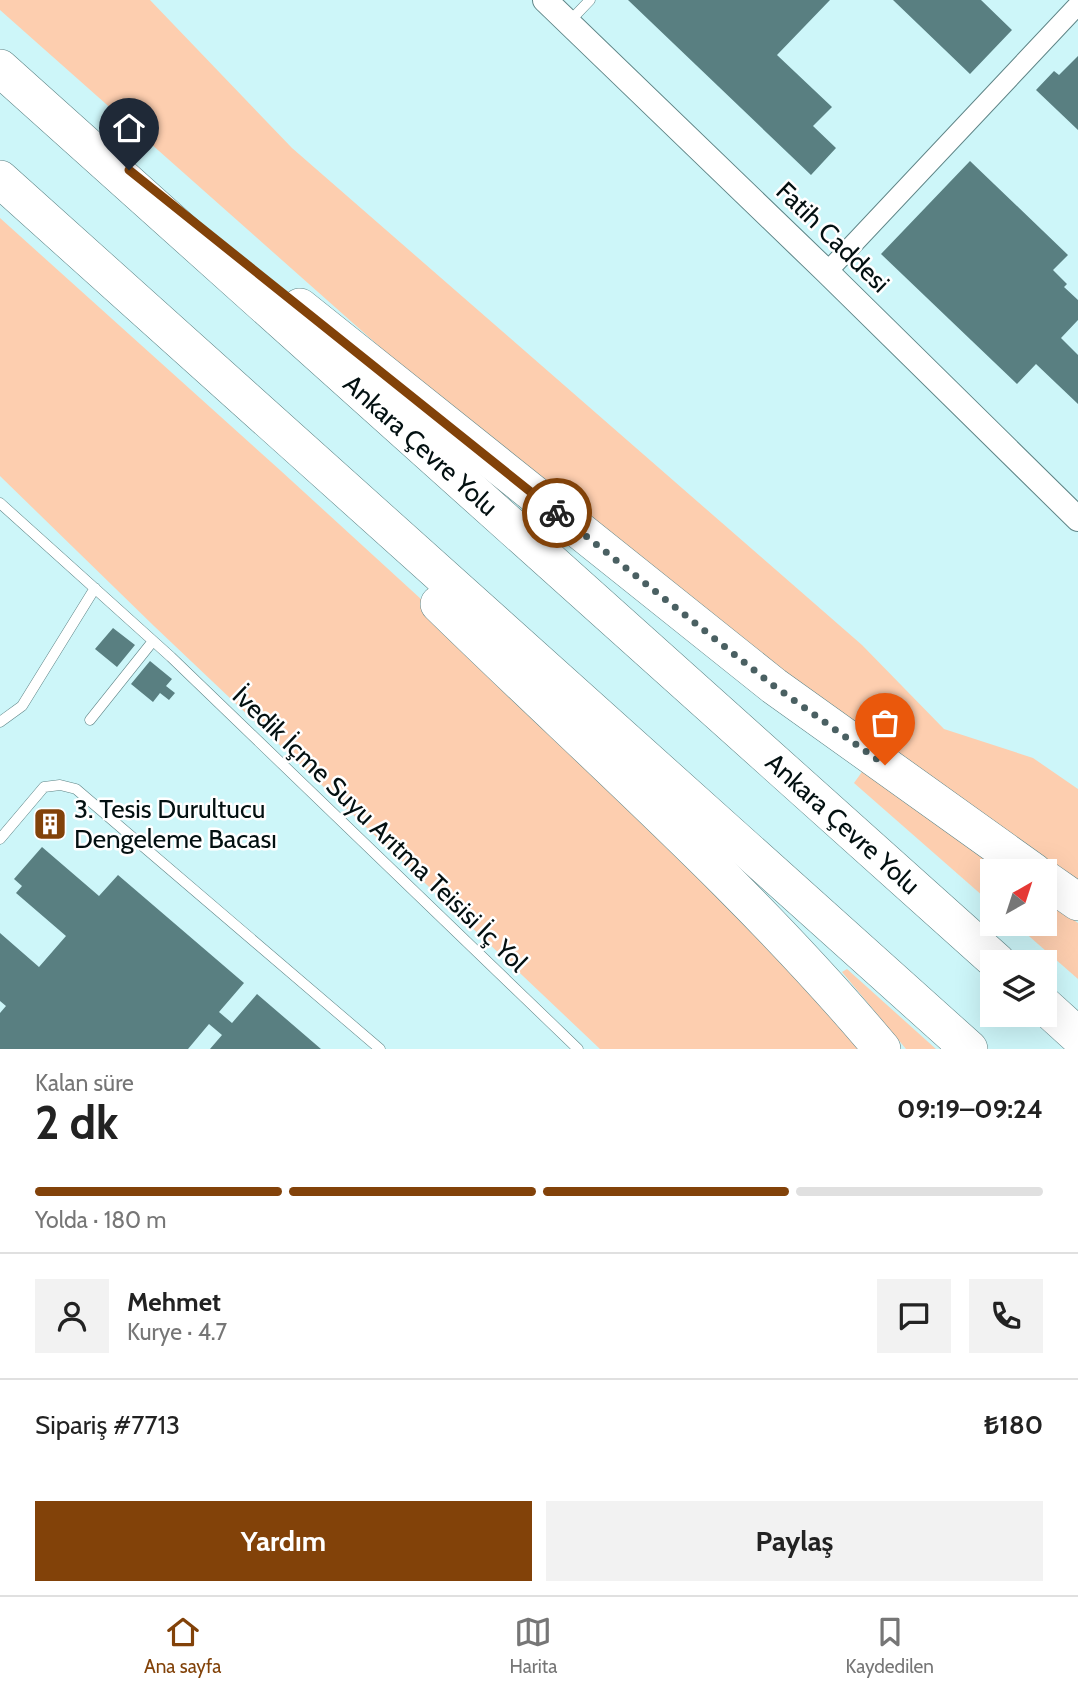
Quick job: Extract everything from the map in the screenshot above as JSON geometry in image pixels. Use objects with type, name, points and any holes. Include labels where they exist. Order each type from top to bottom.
[{"type":"highway","points":[[0,67],[774,686],[1016,859]]},
{"type":"highway","name":"Ankara Çevre Yolu","points":[[0,67],[983,950]]},
{"type":"highway","points":[[0,179],[969,1049]]},
{"type":"highway","points":[[48,221],[476,640],[635,790],[845,1004],[882,1049]]},
{"type":"highway","points":[[1057,887],[1078,902]]},
{"type":"highway","points":[[1057,1017],[1078,1036]]},
{"type":"street","name":"Fatih Caddesi","points":[[545,0],[1078,519]]},
{"type":"street","points":[[827,272],[1078,5]]},
{"type":"lane","points":[[569,22],[590,0]]},
{"type":"lane","name":"İvedik İçme Suyu Arıtma Teisisi İç Yol","points":[[0,503],[153,641],[578,1049]]},
{"type":"lane","points":[[0,722],[22,706],[94,588]]},
{"type":"lane","points":[[90,720],[153,641]]},
{"type":"lane","points":[[0,839],[44,787],[61,785],[76,789],[380,1049]]},
{"type":"shaded area","points":[[0,0],[150,0],[292,148],[862,645],[944,729],[1033,758],[1078,789],[1078,881],[1057,867],[1057,859],[1046,859],[849,723],[566,512],[0,10]]},
{"type":"shaded area","points":[[0,218],[562,728],[869,1049],[600,1049],[154,626],[0,476]]},
{"type":"shaded area","points":[[864,769],[990,859],[980,859],[980,893],[854,783]]},
{"type":"shaded area","points":[[1057,908],[1078,923],[1078,979],[1057,961],[1057,950],[1045,950],[1029,936],[1057,936]]},
{"type":"shaded area","points":[[847,969],[936,1049],[906,1049],[842,972]]},
{"type":"building","points":[[628,0],[830,0],[777,55],[832,107],[813,126],[836,148],[811,175]]},
{"type":"building","points":[[893,0],[981,0],[1012,30],[970,74]]},
{"type":"building","points":[[1078,56],[1078,130],[1036,90],[1054,71],[1059,75]]},
{"type":"building","points":[[970,161],[1068,255],[1053,270],[1067,284],[1064,287],[1078,300],[1078,320],[1061,338],[1078,355],[1078,404],[1036,364],[1017,384],[881,254]]},
{"type":"building","points":[[113,628],[135,645],[117,667],[95,649]]},
{"type":"building","points":[[150,661],[172,679],[166,686],[175,693],[169,700],[160,693],[153,702],[131,684]]},
{"type":"building","name":"3. Tesis Durultucu Dengeleme Bacası","points":[[46,816],[59,827],[55,832],[41,821]]},
{"type":"building","points":[[42,847],[99,896],[118,875],[244,983],[219,1012],[232,1023],[257,994],[321,1049],[210,1049],[222,1035],[209,1024],[188,1049],[0,1049],[0,1013],[6,1006],[0,1001],[0,933],[39,967],[66,936],[16,893],[22,886],[14,879]]},
{"type":"way so far","points":[[557,513],[774,686],[885,765]]},
{"type":"place","name":"3. Tesis Durultucu Dengeleme Bacası","points":[[50,824]]},
{"type":"route","points":[[129,170],[557,513]]}]
